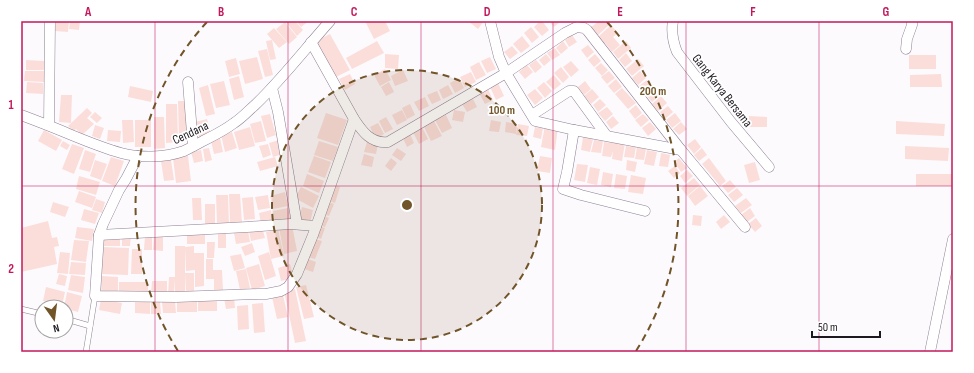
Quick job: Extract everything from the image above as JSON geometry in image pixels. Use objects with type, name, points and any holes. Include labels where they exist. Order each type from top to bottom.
[{"type":"street","points":[[49,125],[50,21]]},
{"type":"street","name":"Cendana","points":[[21,115],[102,147],[122,153],[138,156],[154,156],[183,151],[235,123],[272,88],[330,21]]},
{"type":"street","points":[[490,21],[499,57],[506,73],[536,122],[681,150]]},
{"type":"street","name":"Gang Karya Bersama","points":[[673,21],[672,37],[677,52],[731,122],[769,167]]},
{"type":"street","points":[[906,50],[912,21]]},
{"type":"street","points":[[311,42],[354,119],[366,135],[371,139],[388,142],[506,73],[565,33],[577,27],[584,28],[681,150],[745,226]]},
{"type":"street","points":[[188,82],[193,146]]},
{"type":"street","points":[[272,88],[278,112],[297,224]]},
{"type":"street","points":[[532,115],[569,92],[574,91],[606,135]]},
{"type":"street","points":[[138,156],[126,179],[118,190],[102,224],[99,235],[95,296],[176,297],[258,294],[281,291],[288,287],[294,279],[316,226],[354,119]]},
{"type":"street","points":[[574,130],[563,189],[645,211]]},
{"type":"street","points":[[99,235],[297,224],[316,226]]},
{"type":"street","points":[[930,352],[953,239]]},
{"type":"lane","points":[[86,352],[95,296]]},
{"type":"lane","points":[[21,309],[34,312]]},
{"type":"lane","points":[[74,321],[90,326]]},
{"type":"building","points":[[56,21],[69,21],[68,32],[55,31]]},
{"type":"building","points":[[70,21],[80,21],[79,30],[69,29]]},
{"type":"building","points":[[285,21],[295,21],[303,30],[297,36]]},
{"type":"building","points":[[296,21],[309,21],[301,27]]},
{"type":"building","points":[[365,21],[385,21],[390,31],[374,39]]},
{"type":"building","points":[[468,21],[484,21],[478,29]]},
{"type":"building","points":[[542,21],[549,30],[542,36],[534,27]]},
{"type":"building","points":[[549,21],[561,21],[554,27]]},
{"type":"building","points":[[599,21],[608,21],[610,24],[597,36],[590,28]]},
{"type":"building","points":[[285,22],[297,37],[289,44],[276,29]]},
{"type":"building","points":[[611,25],[618,33],[613,37],[620,45],[612,52],[598,37]]},
{"type":"building","points":[[531,27],[539,37],[532,43],[524,33]]},
{"type":"building","points":[[274,28],[287,42],[279,48],[267,34]]},
{"type":"building","points":[[330,34],[350,70],[336,77],[316,41]]},
{"type":"building","points":[[572,35],[577,42],[569,47],[565,40]]},
{"type":"building","points":[[522,36],[530,46],[521,53],[513,44]]},
{"type":"building","points":[[272,40],[276,59],[270,60],[266,41]]},
{"type":"building","points":[[377,41],[384,53],[352,69],[346,58]]},
{"type":"building","points":[[563,41],[568,48],[561,54],[556,48]]},
{"type":"building","points":[[626,41],[631,48],[618,59],[613,52]]},
{"type":"building","points":[[588,45],[594,52],[587,58],[581,50]]},
{"type":"building","points":[[512,46],[518,53],[510,59],[504,52]]},
{"type":"building","points":[[555,48],[560,55],[552,60],[547,53]]},
{"type":"building","points":[[267,49],[273,75],[265,77],[258,51]]},
{"type":"building","points":[[626,53],[632,61],[625,67],[619,60]]},
{"type":"building","points":[[385,54],[399,55],[398,69],[385,68]]},
{"type":"building","points":[[546,54],[551,60],[544,66],[539,60]]},
{"type":"building","points":[[595,54],[601,61],[594,67],[588,60]]},
{"type":"building","points":[[909,55],[936,55],[936,69],[909,69]]},
{"type":"building","points":[[257,57],[263,79],[245,84],[239,61]]},
{"type":"building","points":[[490,57],[496,69],[487,73],[481,61]]},
{"type":"building","points":[[236,58],[240,74],[229,77],[225,61]]},
{"type":"building","points":[[638,59],[644,66],[632,76],[626,69]]},
{"type":"building","points":[[26,60],[44,61],[44,70],[26,70]]},
{"type":"building","points":[[536,60],[542,67],[535,73],[529,65]]},
{"type":"building","points":[[571,61],[579,70],[571,77],[563,67]]},
{"type":"building","points":[[479,62],[486,75],[476,80],[470,67]]},
{"type":"building","points":[[601,63],[608,70],[602,76],[595,68]]},
{"type":"building","points":[[527,65],[533,72],[525,79],[519,72]]},
{"type":"building","points":[[561,67],[569,77],[563,83],[554,73]]},
{"type":"building","points":[[385,69],[391,80],[380,86],[374,75]]},
{"type":"building","points":[[403,70],[408,81],[395,86],[391,76]]},
{"type":"building","points":[[25,71],[44,71],[44,82],[24,81]]},
{"type":"building","points":[[609,71],[615,78],[607,84],[601,77]]},
{"type":"building","points":[[640,71],[646,78],[638,85],[632,78]]},
{"type":"building","points":[[471,72],[476,82],[465,87],[460,77]]},
{"type":"building","points":[[350,74],[355,84],[345,90],[339,79]]},
{"type":"building","points":[[941,74],[942,87],[910,87],[910,75]]},
{"type":"building","points":[[554,75],[561,84],[554,90],[546,82]]},
{"type":"building","points":[[239,76],[244,97],[234,100],[229,79]]},
{"type":"building","points":[[459,78],[464,88],[455,93],[450,83]]},
{"type":"building","points":[[616,79],[622,87],[614,93],[608,86]]},
{"type":"building","points":[[647,80],[652,86],[644,92],[639,86]]},
{"type":"building","points":[[224,81],[230,105],[216,108],[210,84]]},
{"type":"building","points":[[585,81],[591,89],[584,95],[578,87]]},
{"type":"building","points":[[27,82],[43,83],[43,94],[26,93]]},
{"type":"building","points":[[389,82],[394,92],[386,96],[381,87]]},
{"type":"building","points":[[544,82],[552,91],[545,98],[537,88]]},
{"type":"building","points":[[498,83],[504,96],[496,100],[490,87]]},
{"type":"building","points":[[208,85],[215,114],[206,116],[199,88]]},
{"type":"building","points":[[448,85],[453,94],[443,99],[439,90]]},
{"type":"building","points":[[130,86],[153,91],[151,102],[128,97]]},
{"type":"building","points":[[653,87],[660,95],[652,102],[645,94]]},
{"type":"building","points":[[622,88],[636,103],[628,109],[615,94]]},
{"type":"building","points":[[488,89],[493,100],[485,104],[479,93]]},
{"type":"building","points":[[535,89],[543,98],[535,105],[527,95]]},
{"type":"building","points":[[592,89],[599,97],[591,104],[584,96]]},
{"type":"building","points":[[437,91],[441,100],[432,104],[427,95]]},
{"type":"building","points":[[61,95],[72,95],[71,123],[59,122]]},
{"type":"building","points":[[661,96],[667,103],[658,111],[652,104]]},
{"type":"building","points":[[425,97],[429,106],[419,111],[414,102]]},
{"type":"building","points":[[473,99],[477,107],[467,112],[462,104]]},
{"type":"building","points":[[600,99],[606,105],[598,112],[593,105]]},
{"type":"building","points":[[178,101],[188,101],[188,141],[179,141]]},
{"type":"building","points":[[166,104],[177,104],[178,142],[166,143]]},
{"type":"building","points":[[410,104],[415,115],[407,119],[402,108]]},
{"type":"building","points":[[636,105],[642,113],[635,119],[629,111]]},
{"type":"building","points":[[668,106],[673,112],[665,119],[660,112]]},
{"type":"building","points":[[607,107],[613,114],[605,121],[598,113]]},
{"type":"building","points":[[87,108],[92,113],[87,118],[94,124],[82,135],[76,129],[73,131],[68,126]]},
{"type":"building","points":[[402,110],[407,120],[397,125],[392,115]]},
{"type":"building","points":[[454,110],[465,112],[463,122],[452,120]]},
{"type":"building","points":[[95,112],[102,118],[97,123],[90,117]]},
{"type":"building","points":[[326,113],[347,120],[338,145],[317,138]]},
{"type":"building","points":[[675,113],[681,121],[672,128],[666,120]]},
{"type":"building","points":[[270,114],[276,135],[267,138],[261,116]]},
{"type":"building","points":[[643,114],[649,120],[641,127],[635,120]]},
{"type":"building","points":[[446,115],[452,128],[442,133],[435,120]]},
{"type":"building","points":[[613,116],[619,123],[611,129],[606,122]]},
{"type":"building","points":[[749,116],[767,117],[767,127],[749,127]]},
{"type":"building","points":[[154,117],[164,117],[165,148],[154,149]]},
{"type":"building","points":[[386,117],[393,129],[385,133],[379,121]]},
{"type":"building","points":[[207,119],[211,134],[199,137],[195,122]]},
{"type":"building","points":[[122,120],[133,120],[134,142],[123,143]]},
{"type":"building","points":[[135,120],[151,120],[151,147],[135,147]]},
{"type":"building","points":[[491,120],[501,122],[499,132],[489,131]]},
{"type":"building","points":[[261,121],[266,141],[255,143],[250,124]]},
{"type":"building","points":[[434,121],[442,136],[431,141],[424,127]]},
{"type":"building","points":[[896,121],[945,124],[944,136],[896,134]]},
{"type":"building","points":[[506,122],[517,124],[516,134],[505,132]]},
{"type":"building","points":[[650,122],[656,129],[648,136],[642,128]]},
{"type":"building","points":[[681,122],[687,129],[679,135],[673,129]]},
{"type":"building","points":[[378,123],[384,134],[376,139],[370,127]]},
{"type":"building","points":[[518,124],[529,126],[527,136],[516,135]]},
{"type":"building","points":[[95,125],[104,128],[100,139],[92,136]]},
{"type":"building","points":[[545,125],[558,127],[555,150],[541,147]]},
{"type":"building","points":[[250,127],[255,146],[239,150],[234,132]]},
{"type":"building","points":[[422,127],[428,139],[419,144],[413,132]]},
{"type":"building","points":[[535,127],[543,128],[541,139],[533,137]]},
{"type":"building","points":[[44,130],[62,140],[56,151],[38,141]]},
{"type":"building","points":[[108,130],[121,131],[120,142],[107,141]]},
{"type":"building","points":[[232,132],[237,148],[225,152],[221,135]]},
{"type":"building","points":[[410,134],[414,143],[407,147],[403,138]]},
{"type":"building","points":[[583,137],[593,139],[590,152],[581,150]]},
{"type":"building","points":[[220,138],[223,152],[214,154],[211,141]]},
{"type":"building","points":[[695,139],[701,147],[694,154],[687,145]]},
{"type":"building","points":[[279,140],[283,154],[273,157],[269,143]]},
{"type":"building","points":[[594,140],[603,141],[601,153],[591,152]]},
{"type":"building","points":[[63,141],[70,145],[67,150],[60,146]]},
{"type":"building","points":[[319,141],[338,147],[333,161],[314,155]]},
{"type":"building","points":[[614,141],[625,143],[622,161],[612,159],[613,151],[611,157],[602,156],[604,142],[614,143]]},
{"type":"building","points":[[367,142],[378,144],[376,154],[364,152]]},
{"type":"building","points":[[72,144],[84,148],[74,174],[62,169]]},
{"type":"building","points":[[268,144],[271,155],[263,158],[259,146]]},
{"type":"building","points":[[626,146],[636,147],[634,158],[624,157]]},
{"type":"building","points":[[905,146],[949,148],[948,161],[905,159]]},
{"type":"building","points":[[637,147],[646,149],[644,160],[635,159]]},
{"type":"building","points":[[209,148],[212,160],[205,162],[203,149]]},
{"type":"building","points":[[397,148],[406,154],[401,161],[392,155]]},
{"type":"building","points":[[702,148],[707,155],[699,161],[694,155]]},
{"type":"building","points":[[85,150],[96,154],[90,172],[79,169]]},
{"type":"building","points":[[201,150],[203,161],[194,163],[191,152]]},
{"type":"building","points":[[647,150],[657,152],[654,166],[644,164]]},
{"type":"building","points":[[661,153],[670,155],[668,167],[659,166]]},
{"type":"building","points":[[364,154],[374,157],[372,167],[361,165]]},
{"type":"building","points":[[188,156],[191,181],[176,183],[173,158]]},
{"type":"building","points":[[314,156],[331,162],[325,178],[308,172]]},
{"type":"building","points":[[540,156],[552,158],[550,173],[537,171]]},
{"type":"building","points":[[111,157],[124,161],[115,186],[102,181]]},
{"type":"building","points":[[275,157],[278,166],[260,171],[257,162]]},
{"type":"building","points":[[391,158],[397,163],[391,171],[385,166]]},
{"type":"building","points":[[679,158],[687,168],[681,172],[674,162]]},
{"type":"building","points":[[709,158],[726,181],[720,186],[702,164]]},
{"type":"building","points":[[95,160],[107,164],[101,180],[90,176]]},
{"type":"building","points":[[171,160],[174,180],[164,181],[161,161]]},
{"type":"building","points":[[627,160],[637,162],[635,172],[626,170]]},
{"type":"building","points":[[755,162],[760,180],[749,183],[744,165]]},
{"type":"building","points":[[577,164],[588,165],[585,182],[574,180]]},
{"type":"building","points":[[675,166],[680,173],[674,178],[668,171]]},
{"type":"building","points":[[590,167],[600,169],[597,185],[587,183]]},
{"type":"building","points":[[687,170],[693,176],[685,183],[680,176]]},
{"type":"building","points":[[603,172],[613,174],[611,187],[601,185]]},
{"type":"building","points":[[307,174],[324,181],[319,193],[303,186]]},
{"type":"building","points":[[616,174],[627,176],[625,189],[614,188]]},
{"type":"building","points":[[916,174],[953,174],[953,186],[916,186]]},
{"type":"building","points":[[631,175],[646,178],[643,194],[628,192]]},
{"type":"building","points":[[79,176],[100,182],[96,195],[76,189]]},
{"type":"building","points":[[694,178],[700,185],[687,196],[681,188]]},
{"type":"building","points":[[730,180],[736,187],[728,193],[722,186]]},
{"type":"building","points":[[332,184],[340,187],[335,203],[327,200]]},
{"type":"building","points":[[700,186],[708,196],[695,206],[688,196]]},
{"type":"building","points":[[301,187],[319,196],[313,208],[295,198]]},
{"type":"building","points":[[737,188],[743,195],[734,202],[728,195]]},
{"type":"building","points":[[79,191],[96,197],[92,208],[75,202]]},
{"type":"building","points":[[285,192],[288,206],[273,209],[270,196]]},
{"type":"building","points":[[229,194],[240,194],[242,223],[230,223]]},
{"type":"building","points":[[216,195],[228,195],[229,225],[217,225]]},
{"type":"building","points":[[268,195],[270,208],[258,210],[255,197]]},
{"type":"building","points":[[253,197],[255,219],[244,220],[242,198]]},
{"type":"building","points":[[192,198],[201,198],[202,220],[193,220]]},
{"type":"building","points":[[746,198],[752,205],[741,213],[735,206]]},
{"type":"building","points":[[96,199],[105,202],[102,213],[92,210]]},
{"type":"building","points":[[327,201],[334,204],[329,216],[322,214]]},
{"type":"building","points":[[53,202],[69,207],[65,217],[50,212]]},
{"type":"building","points":[[205,204],[215,204],[215,227],[205,227]]},
{"type":"building","points":[[302,207],[313,210],[310,223],[299,220]]},
{"type":"building","points":[[288,208],[291,220],[275,223],[273,211]]},
{"type":"building","points":[[750,208],[755,216],[747,222],[741,215]]},
{"type":"building","points":[[84,209],[99,213],[95,224],[81,220]]},
{"type":"building","points":[[271,210],[273,222],[261,224],[259,213]]},
{"type":"building","points":[[322,215],[329,218],[325,227],[318,225]]},
{"type":"building","points":[[693,215],[702,216],[701,226],[692,225]]},
{"type":"building","points":[[724,215],[730,222],[721,229],[716,222]]},
{"type":"building","points":[[756,218],[762,226],[755,232],[748,224]]},
{"type":"building","points":[[48,221],[52,238],[57,237],[59,246],[54,247],[57,264],[21,272],[21,228]]},
{"type":"building","points":[[292,225],[297,251],[284,254],[279,228]]},
{"type":"building","points":[[319,226],[325,228],[321,239],[314,236]]},
{"type":"building","points":[[77,227],[94,229],[92,241],[75,238]]},
{"type":"building","points":[[262,227],[265,238],[251,241],[249,231]]},
{"type":"building","points":[[278,229],[284,256],[271,259],[266,232]]},
{"type":"building","points":[[248,230],[250,242],[236,244],[234,233]]},
{"type":"building","points":[[187,233],[205,234],[205,244],[187,244]]},
{"type":"building","points":[[218,233],[226,233],[226,248],[218,248]]},
{"type":"building","points":[[145,235],[152,235],[152,250],[144,250]]},
{"type":"building","points":[[122,236],[131,236],[130,246],[122,246]]},
{"type":"building","points":[[154,236],[163,236],[163,251],[153,250]]},
{"type":"building","points":[[102,237],[120,237],[120,246],[102,246]]},
{"type":"building","points":[[315,239],[322,241],[315,259],[308,257]]},
{"type":"building","points":[[74,240],[89,241],[86,262],[71,260]]},
{"type":"building","points":[[207,242],[215,242],[214,258],[207,258]]},
{"type":"building","points":[[252,243],[255,252],[245,256],[241,247]]},
{"type":"building","points":[[175,246],[185,246],[185,293],[175,293],[174,279],[174,294],[168,294],[169,277],[175,277]]},
{"type":"building","points":[[194,246],[194,253],[204,253],[204,286],[195,287],[195,270],[186,271],[185,247]]},
{"type":"building","points":[[102,247],[129,248],[128,275],[101,274]]},
{"type":"building","points":[[132,249],[142,249],[142,274],[131,274]]},
{"type":"building","points":[[60,252],[70,253],[68,274],[57,273]]},
{"type":"building","points":[[269,252],[276,276],[265,280],[258,256]]},
{"type":"building","points":[[241,254],[245,268],[234,271],[230,256]]},
{"type":"building","points":[[206,259],[213,259],[213,270],[222,270],[223,290],[214,290],[214,279],[206,279]]},
{"type":"building","points":[[308,259],[316,262],[313,272],[304,269]]},
{"type":"building","points":[[71,262],[86,263],[85,275],[69,274]]},
{"type":"building","points":[[259,264],[265,286],[252,290],[246,268]]},
{"type":"building","points":[[290,264],[294,278],[281,281],[278,268]]},
{"type":"building","points":[[246,269],[250,288],[240,290],[236,271]]},
{"type":"building","points":[[185,273],[194,273],[194,293],[186,293]]},
{"type":"building","points":[[59,274],[67,276],[65,286],[56,284]]},
{"type":"building","points":[[71,275],[85,277],[83,293],[68,290]]},
{"type":"building","points":[[102,276],[118,277],[118,294],[101,293]]},
{"type":"building","points":[[152,281],[167,281],[167,294],[151,294]]},
{"type":"building","points":[[119,282],[148,282],[148,293],[119,293]]},
{"type":"building","points":[[306,285],[314,317],[304,319],[296,287]]},
{"type":"building","points":[[46,287],[65,292],[64,299],[43,299]]},
{"type":"building","points":[[295,289],[306,341],[295,343],[284,291]]},
{"type":"building","points":[[67,292],[82,296],[78,312],[74,311],[74,299],[66,299]]},
{"type":"building","points":[[283,295],[288,317],[277,319],[272,297]]},
{"type":"building","points":[[234,297],[235,308],[226,309],[224,298]]},
{"type":"building","points":[[101,299],[122,303],[120,314],[99,310]]},
{"type":"building","points":[[217,299],[217,311],[198,311],[198,300]]},
{"type":"building","points":[[177,300],[197,300],[197,312],[177,312]]},
{"type":"building","points":[[135,301],[150,301],[150,314],[135,313]]},
{"type":"building","points":[[175,301],[176,313],[163,313],[162,302]]},
{"type":"building","points":[[151,302],[160,302],[161,314],[151,314]]},
{"type":"building","points":[[263,303],[265,332],[254,333],[252,304]]},
{"type":"building","points":[[248,305],[249,329],[238,330],[237,306]]}]
